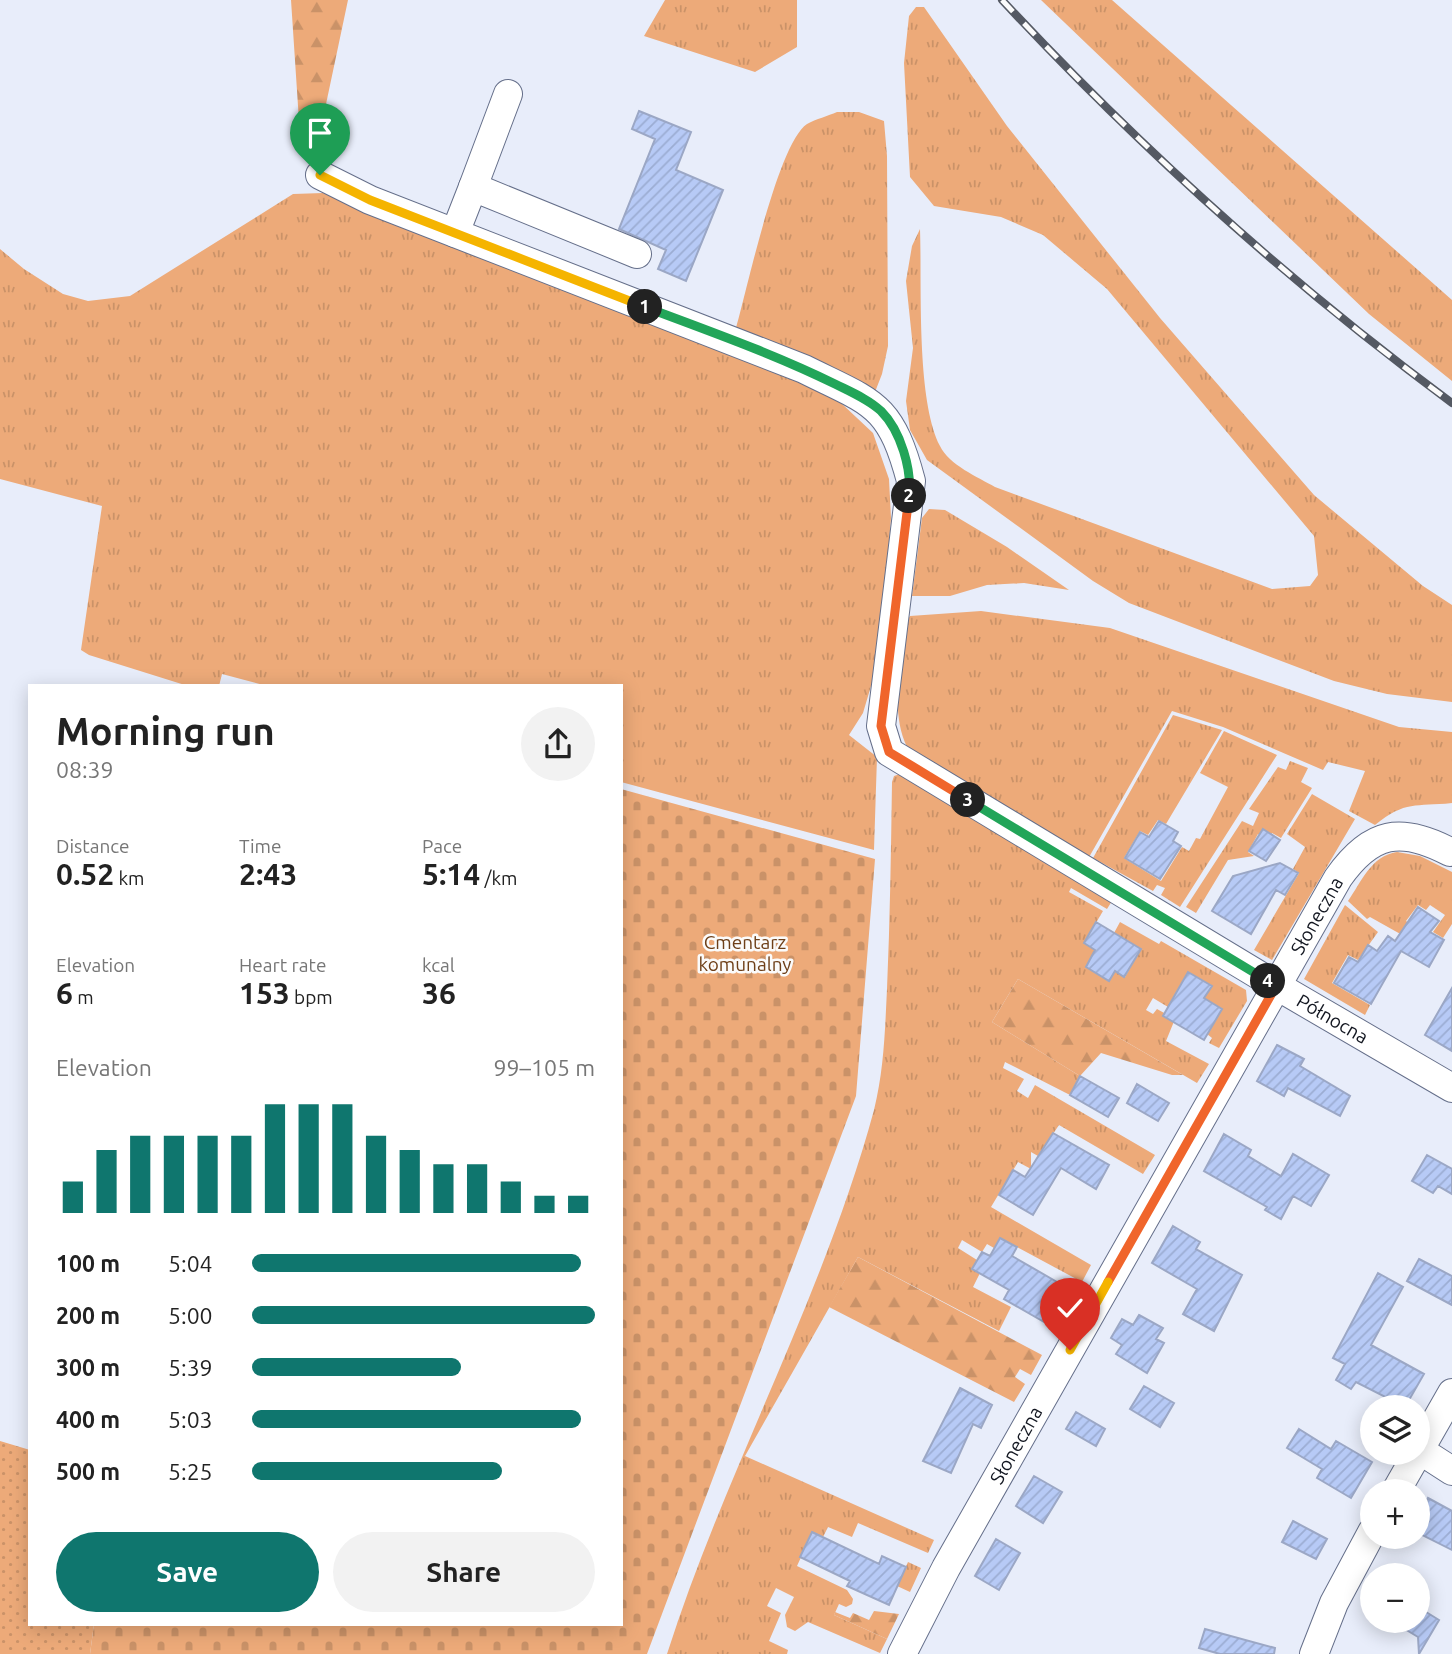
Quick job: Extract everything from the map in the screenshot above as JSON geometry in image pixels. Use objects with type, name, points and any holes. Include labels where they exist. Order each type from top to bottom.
[{"type":"street","points":[[320,175],[370,200],[455,233],[508,94]]},
{"type":"street","points":[[473,187],[637,254]]},
{"type":"street","name":"Północna","points":[[455,233],[804,369],[871,402],[884,413],[903,452],[911,481],[881,726],[889,752],[1276,986],[1452,1088]]},
{"type":"street","name":"Słoneczna","points":[[902,1654],[959,1544],[1276,986],[1355,854],[1392,836],[1409,835],[1450,852]]},
{"type":"street","points":[[1430,1434],[1452,1393]]},
{"type":"street","points":[[1430,1457],[1452,1471]]},
{"type":"street","points":[[1314,1654],[1334,1603],[1363,1549]]},
{"type":"green space","points":[[291,0],[348,0],[318,142],[299,121]]},
{"type":"green space","points":[[665,0],[797,0],[797,47],[755,72],[644,36]]},
{"type":"green space","points":[[1041,0],[1112,0],[1452,300],[1452,381],[1369,314]]},
{"type":"green space","points":[[916,7],[924,7],[1007,126],[1160,318],[1314,495],[1423,586],[1452,605],[1452,702],[1387,694],[1334,681],[1129,603],[1093,581],[927,460],[910,430],[906,401],[913,348],[906,281],[912,246],[920,229],[922,341],[927,400],[932,426],[940,446],[950,459],[995,487],[1272,589],[1310,586],[1318,575],[1314,536],[1107,289],[1043,235],[1001,217],[934,206],[910,177],[904,63],[909,16]]},
{"type":"green space","points":[[837,112],[859,112],[884,121],[887,156],[888,346],[875,392],[736,328],[765,219],[785,159],[796,137],[807,124]]},
{"type":"green space","points":[[323,193],[784,371],[840,402],[873,433],[889,479],[891,518],[879,659],[863,713],[849,735],[877,757],[874,850],[623,783],[623,684],[260,684],[222,674],[220,684],[182,684],[89,655],[81,650],[102,506],[0,479],[0,249],[24,269],[63,294],[88,301],[130,296],[293,194]]},
{"type":"green space","points":[[929,509],[945,510],[1007,547],[1069,590],[1024,583],[987,585],[950,596],[912,596],[922,518]]},
{"type":"green space","points":[[981,611],[1110,628],[1399,727],[1452,732],[1452,803],[1403,808],[1375,825],[1349,811],[1365,771],[1328,762],[1323,770],[1223,727],[1172,711],[1088,859],[907,747],[899,718],[898,702],[906,623],[910,616]]},
{"type":"green space","points":[[1173,715],[1222,730],[1166,824],[1158,820],[1148,835],[1140,831],[1124,858],[1161,881],[1182,847],[1189,851],[1196,838],[1200,839],[1228,787],[1200,773],[1224,731],[1277,755],[1180,907],[1161,895],[1165,888],[1157,885],[1153,891],[1093,858]]},
{"type":"green space","points":[[1290,761],[1308,768],[1301,782],[1312,788],[1281,838],[1272,833],[1268,839],[1258,834],[1248,852],[1254,856],[1228,860],[1196,913],[1186,907],[1242,821],[1253,826],[1259,813],[1249,809],[1278,767],[1286,770]]},
{"type":"green space","points":[[900,774],[1112,901],[1107,909],[1071,888],[1069,892],[1103,911],[1084,943],[1095,950],[1086,967],[1108,981],[1115,971],[1125,977],[1141,949],[1114,933],[1120,922],[1159,944],[1161,941],[1246,990],[1247,1001],[1219,1048],[1209,1043],[1212,1038],[1207,1034],[1222,1009],[1204,998],[1211,985],[1188,972],[1182,982],[1187,986],[1173,1010],[1153,998],[1146,1010],[1153,1014],[1157,1009],[1175,1019],[1166,1041],[1209,1064],[1197,1083],[1018,979],[992,1022],[1080,1076],[1070,1095],[1005,1062],[1003,1068],[1024,1079],[1017,1091],[1028,1098],[1035,1085],[1155,1155],[1143,1174],[1059,1125],[1038,1156],[1031,1152],[1031,1169],[1018,1162],[991,1207],[1091,1265],[1082,1282],[1000,1238],[994,1248],[987,1244],[982,1252],[962,1240],[958,1248],[977,1260],[980,1273],[973,1287],[1011,1307],[999,1331],[858,1257],[745,1456],[934,1540],[928,1553],[858,1523],[852,1537],[828,1527],[823,1537],[812,1533],[797,1566],[847,1590],[853,1599],[852,1604],[846,1607],[839,1604],[834,1615],[887,1639],[880,1653],[808,1622],[795,1631],[787,1627],[785,1615],[794,1597],[776,1588],[767,1606],[781,1613],[769,1641],[788,1650],[787,1654],[667,1654],[717,1517],[828,1248],[853,1180],[874,1110],[886,1020],[892,782],[894,776]]},
{"type":"green space","name":"Cmentarz komunalny","points":[[623,790],[875,859],[856,1096],[647,1654],[90,1654],[94,1626],[623,1626]]},
{"type":"green space","points":[[1312,794],[1355,819],[1272,960],[1254,950],[1299,873],[1293,869],[1305,847],[1287,834]]},
{"type":"green space","points":[[1397,852],[1420,856],[1452,872],[1452,924],[1443,938],[1433,932],[1445,915],[1430,905],[1426,910],[1418,905],[1406,921],[1425,936],[1420,945],[1370,917],[1367,919],[1348,901],[1374,864],[1388,854]]},
{"type":"green space","points":[[1345,905],[1378,932],[1358,960],[1348,955],[1332,983],[1370,1005],[1365,1015],[1304,979]]},
{"type":"green space","points":[[1018,979],[1183,1075],[1172,1075],[1101,1053],[1080,1076],[992,1022]]},
{"type":"green space","points":[[858,1257],[1042,1355],[1031,1375],[1020,1369],[1015,1377],[1025,1384],[1014,1402],[829,1307]]},
{"type":"green space","points":[[0,1441],[28,1449],[28,1626],[94,1626],[90,1654],[0,1654]]},
{"type":"green space","points":[[908,1562],[921,1568],[910,1592],[897,1586]]},
{"type":"green space","points":[[874,1611],[899,1614],[887,1639],[834,1615],[835,1612],[850,1618],[853,1613],[869,1620]]},
{"type":"building","points":[[639,111],[691,132],[676,170],[723,190],[686,281],[658,269],[666,250],[619,229],[655,139],[632,129]]},
{"type":"building","points":[[1159,821],[1178,832],[1173,841],[1181,846],[1160,879],[1125,858],[1140,832],[1149,837]]},
{"type":"building","points":[[1263,829],[1280,840],[1266,861],[1249,851]]},
{"type":"building","points":[[1280,863],[1298,873],[1285,895],[1276,890],[1251,934],[1212,911],[1233,876]]},
{"type":"building","points":[[1418,907],[1439,921],[1430,932],[1444,940],[1429,967],[1401,951],[1371,1004],[1334,983],[1349,957],[1358,962],[1368,945],[1377,951],[1388,936],[1395,941]]},
{"type":"building","points":[[1096,922],[1141,949],[1124,977],[1115,971],[1109,981],[1086,967],[1095,950],[1084,943]]},
{"type":"building","points":[[1188,972],[1212,986],[1204,998],[1222,1009],[1204,1040],[1163,1016]]},
{"type":"building","points":[[1452,988],[1452,1051],[1425,1035]]},
{"type":"building","points":[[1277,1045],[1304,1059],[1300,1066],[1350,1096],[1340,1116],[1288,1088],[1284,1096],[1257,1081]]},
{"type":"building","points":[[1080,1076],[1119,1098],[1108,1117],[1070,1095]]},
{"type":"building","points":[[1137,1084],[1169,1103],[1158,1121],[1127,1103]]},
{"type":"building","points":[[1053,1133],[1109,1165],[1096,1189],[1061,1168],[1033,1215],[999,1195],[1013,1170],[1025,1177]]},
{"type":"building","points":[[1224,1134],[1251,1150],[1248,1156],[1281,1176],[1293,1154],[1329,1175],[1311,1206],[1293,1196],[1281,1219],[1265,1210],[1267,1207],[1204,1171]]},
{"type":"building","points":[[1427,1155],[1452,1169],[1452,1194],[1438,1186],[1433,1193],[1412,1181]]},
{"type":"building","points":[[1173,1226],[1200,1242],[1196,1249],[1242,1275],[1214,1331],[1183,1314],[1197,1289],[1152,1263]]},
{"type":"building","points":[[1000,1238],[1017,1247],[1012,1256],[1064,1286],[1044,1322],[1004,1299],[1009,1290],[972,1269],[982,1252],[990,1256]]},
{"type":"building","points":[[1419,1259],[1452,1276],[1452,1305],[1407,1281]]},
{"type":"building","points":[[1378,1273],[1403,1287],[1371,1345],[1424,1374],[1412,1395],[1381,1395],[1356,1382],[1351,1389],[1336,1380],[1345,1364],[1333,1358]]},
{"type":"building","points":[[1139,1315],[1163,1328],[1156,1339],[1164,1343],[1147,1373],[1116,1354],[1122,1345],[1111,1338],[1122,1319],[1133,1325]]},
{"type":"building","points":[[1144,1386],[1174,1403],[1160,1427],[1130,1409]]},
{"type":"building","points":[[960,1388],[992,1405],[981,1428],[973,1424],[951,1473],[923,1461]]},
{"type":"building","points":[[1076,1412],[1105,1429],[1096,1446],[1066,1429]]},
{"type":"building","points":[[1299,1429],[1331,1449],[1336,1441],[1360,1455],[1360,1465],[1370,1465],[1351,1498],[1317,1478],[1322,1469],[1287,1448]]},
{"type":"building","points":[[1034,1476],[1062,1492],[1043,1523],[1016,1506]]},
{"type":"building","points":[[1430,1499],[1452,1511],[1452,1550],[1430,1539]]},
{"type":"building","points":[[1293,1521],[1327,1539],[1316,1559],[1282,1542]]},
{"type":"building","points":[[812,1532],[879,1564],[882,1556],[906,1567],[889,1605],[847,1586],[850,1581],[800,1557]]},
{"type":"building","points":[[996,1539],[1020,1553],[999,1590],[975,1576]]},
{"type":"building","points":[[1430,1614],[1439,1620],[1419,1654],[1418,1637],[1411,1633],[1430,1633]]},
{"type":"building","points":[[1205,1629],[1275,1648],[1274,1654],[1220,1654],[1199,1648]]},
{"type":"railway","points":[[1002,0],[1107,108],[1218,212],[1333,310],[1452,403]]},
{"type":"route","points":[[320,175],[370,200],[804,369],[871,402],[884,413],[903,452],[911,481],[881,726],[889,752],[1276,986],[1070,1350]]}]
